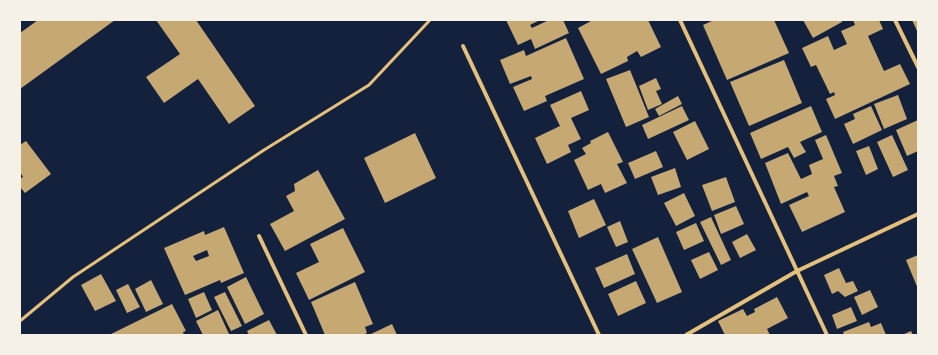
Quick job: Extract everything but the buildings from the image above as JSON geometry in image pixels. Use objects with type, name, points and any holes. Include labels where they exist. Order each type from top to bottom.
[{"type":"street","points":[[680,20],[827,335]]},
{"type":"street","points":[[895,20],[918,67]]},
{"type":"street","points":[[463,46],[599,335]]},
{"type":"street","points":[[686,335],[697,333],[797,270],[918,214]]},
{"type":"street","points":[[259,236],[306,335]]},
{"type":"lane","points":[[20,321],[73,277],[264,150],[369,85],[430,20]]}]
